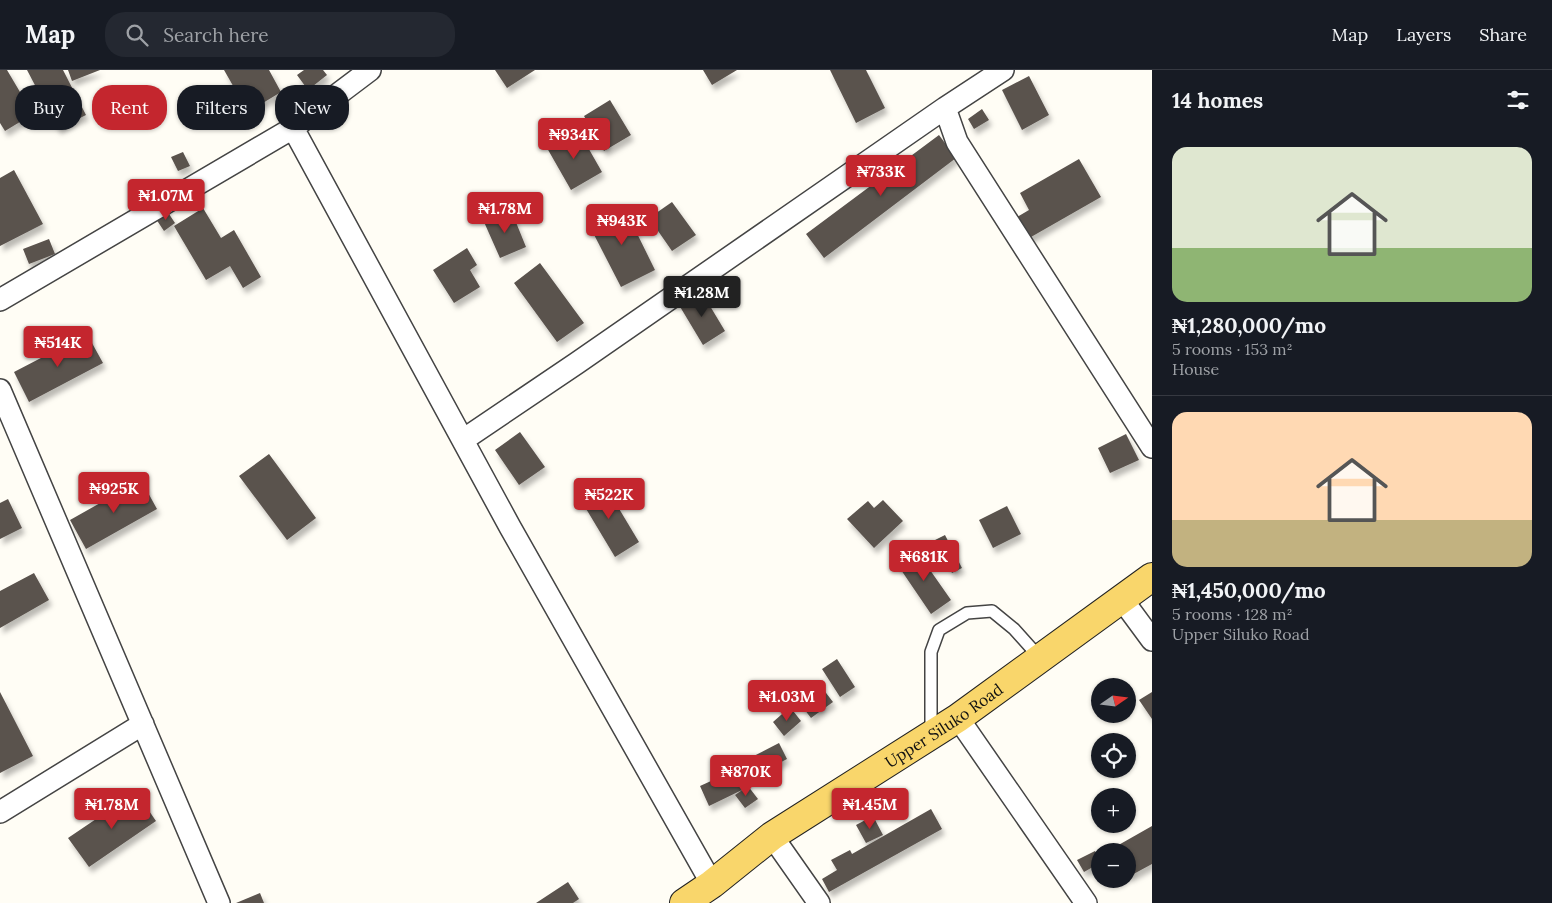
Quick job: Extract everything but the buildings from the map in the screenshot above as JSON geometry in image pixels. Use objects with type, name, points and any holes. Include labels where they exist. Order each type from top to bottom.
[{"type":"main road","name":"Upper Siluko Road","points":[[684,903],[712,884],[772,836],[958,718],[1152,576]]},
{"type":"street","points":[[349,86],[370,70]]},
{"type":"street","points":[[463,440],[1003,70]]},
{"type":"street","points":[[945,108],[957,142],[1152,447]]},
{"type":"street","points":[[0,300],[290,130]]},
{"type":"street","points":[[294,130],[510,527],[712,884]]},
{"type":"street","points":[[0,390],[219,903]]},
{"type":"street","points":[[1121,598],[1152,640]]},
{"type":"street","points":[[958,718],[1086,903]]},
{"type":"street","points":[[0,812],[143,724]]},
{"type":"street","points":[[772,836],[819,903]]},
{"type":"lane","points":[[932,735],[930,652],[938,630],[967,613],[992,611],[1014,628],[1040,658]]}]
